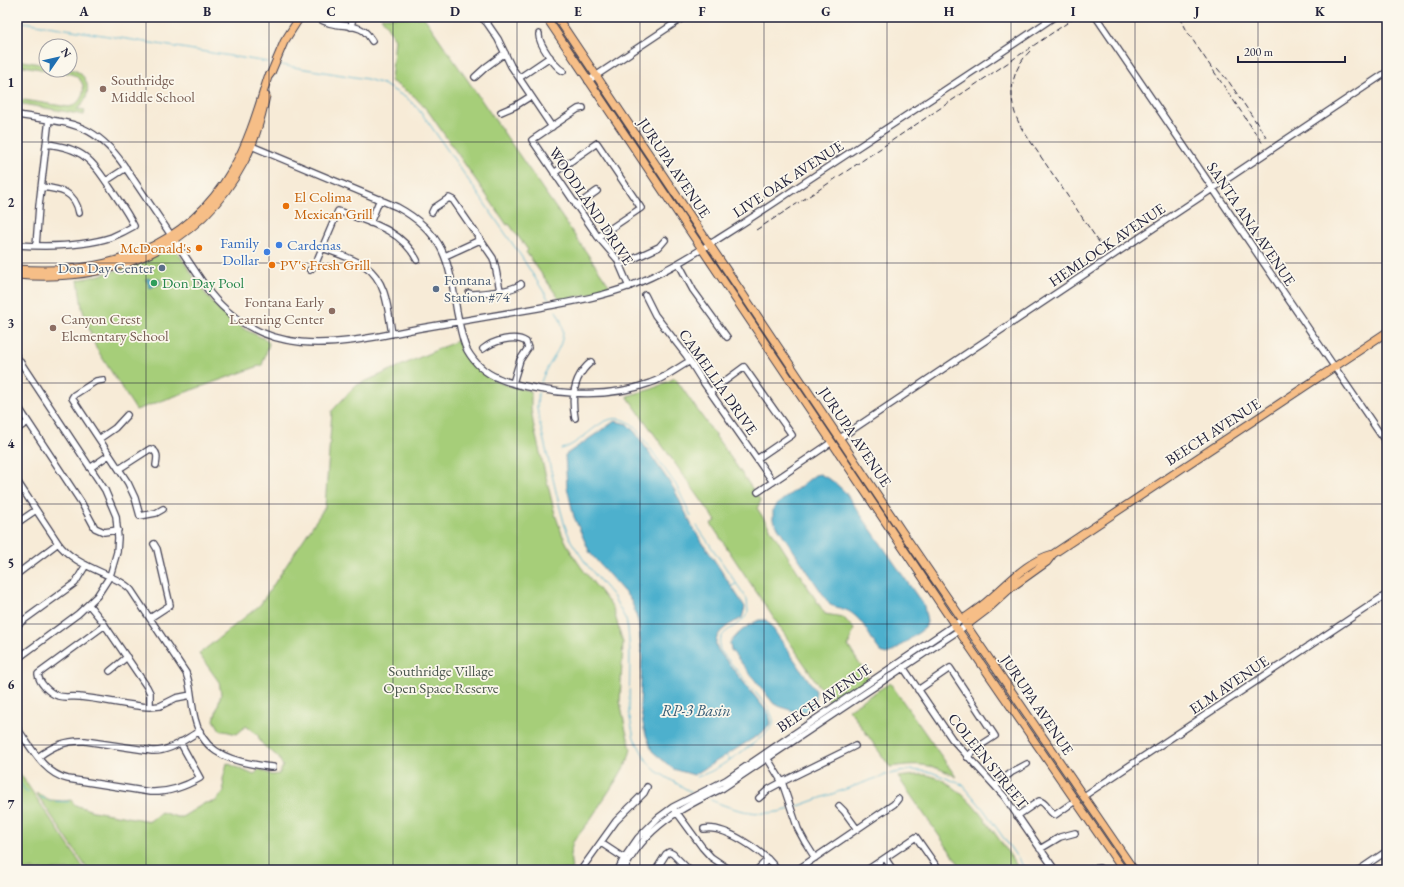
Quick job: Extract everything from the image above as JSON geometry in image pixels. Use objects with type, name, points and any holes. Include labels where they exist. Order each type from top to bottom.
[{"type":"main road","points":[[17,269],[69,270],[104,265],[138,253],[173,237],[198,223],[222,196],[238,172],[261,116],[271,73],[277,57],[300,17]]},
{"type":"main road","name":"JURUPA AVENUE","points":[[546,17],[956,628],[1123,870]]},
{"type":"main road","name":"JURUPA AVENUE","points":[[557,17],[964,622],[1134,870]]},
{"type":"main road","points":[[17,275],[76,275],[104,270],[142,258],[173,237]]},
{"type":"main road","name":"BEECH AVENUE","points":[[964,622],[1014,576],[1043,556],[1053,554],[1387,332]]},
{"type":"street","points":[[317,17],[327,24],[365,32],[372,41]]},
{"type":"street","points":[[351,28],[353,17]]},
{"type":"street","name":"WOODLAND DRIVE","points":[[481,17],[495,34],[511,66],[552,127],[532,140],[598,238],[612,252],[620,265],[629,287]]},
{"type":"street","points":[[588,81],[684,17]]},
{"type":"street","name":"LIVE OAK AVENUE","points":[[17,114],[71,124],[90,131],[109,146],[126,168],[208,290],[218,303],[240,320],[264,334],[285,340],[312,344],[339,342],[544,307],[597,296],[629,287],[679,264],[702,250],[1054,17]]},
{"type":"street","name":"SANTA ANA AVENUE","points":[[1096,17],[1387,444]]},
{"type":"street","points":[[539,34],[539,39],[550,57],[558,68],[563,71]]},
{"type":"street","points":[[476,77],[486,67],[505,53]]},
{"type":"street","points":[[519,78],[550,57]]},
{"type":"street","name":"HEMLOCK AVENUE","points":[[840,438],[1387,72]]},
{"type":"street","points":[[501,112],[515,106],[531,96]]},
{"type":"street","points":[[552,127],[578,109],[583,108]]},
{"type":"street","points":[[36,246],[49,120]]},
{"type":"street","points":[[554,173],[598,143],[641,208],[598,238]]},
{"type":"street","points":[[17,244],[36,246],[74,245],[93,242],[113,236],[134,226],[106,181],[92,163],[83,155],[68,148],[46,144]]},
{"type":"street","points":[[249,145],[397,207],[419,221],[435,237],[446,256],[450,268],[459,321],[465,345],[477,363],[497,378],[539,389],[574,393],[603,392],[646,385],[659,380],[690,361]]},
{"type":"street","points":[[106,181],[126,168]]},
{"type":"street","points":[[41,187],[58,189],[66,193],[75,202],[79,213]]},
{"type":"street","points":[[576,206],[597,191]]},
{"type":"street","points":[[432,212],[434,208],[449,198],[453,200],[495,262],[500,290]]},
{"type":"street","points":[[370,223],[380,200]]},
{"type":"street","points":[[310,270],[314,265],[338,211],[393,233],[409,246],[417,260]]},
{"type":"street","points":[[446,256],[480,240]]},
{"type":"street","points":[[620,265],[659,247],[665,240]]},
{"type":"street","points":[[322,248],[361,264],[376,277],[384,293],[392,334]]},
{"type":"street","points":[[679,264],[693,290],[727,338]]},
{"type":"street","points":[[469,293],[472,294],[500,290],[521,284]]},
{"type":"street","name":"CAMELLIA DRIVE","points":[[645,295],[655,314],[690,361],[773,482]]},
{"type":"street","points":[[483,349],[489,345],[504,340],[522,340],[526,342],[528,348],[520,360],[513,383]]},
{"type":"street","points":[[17,357],[90,468],[111,503],[116,516],[118,530],[117,552],[110,576],[100,592],[88,605],[17,659]]},
{"type":"street","points":[[575,418],[574,387],[578,376],[584,367],[591,362]]},
{"type":"street","points":[[710,392],[744,367],[792,435],[757,460]]},
{"type":"street","points":[[103,380],[96,381],[74,395],[72,398],[133,492],[140,516],[156,513],[163,509]]},
{"type":"street","points":[[17,405],[81,502],[95,528],[104,532],[118,530]]},
{"type":"street","points":[[99,439],[115,428],[127,415]]},
{"type":"street","points":[[17,429],[28,422]]},
{"type":"street","points":[[758,492],[832,442]]},
{"type":"street","points":[[119,469],[150,449],[155,451],[157,455],[156,466]]},
{"type":"street","points":[[90,468],[110,455]]},
{"type":"street","points":[[17,480],[58,542],[72,557],[124,583],[129,587],[186,673],[195,718],[200,732],[212,748],[227,758],[273,767]]},
{"type":"street","points":[[17,522],[36,510]]},
{"type":"street","points":[[17,574],[58,542]]},
{"type":"street","points":[[150,618],[170,605],[157,549],[154,544]]},
{"type":"street","points":[[17,625],[75,583],[86,565]]},
{"type":"street","name":"ELM AVENUE","points":[[1084,796],[1387,594]]},
{"type":"street","points":[[88,605],[105,625],[149,690],[150,707]]},
{"type":"street","name":"BEECH AVENUE","points":[[766,756],[903,667],[964,622]]},
{"type":"street","points":[[105,625],[38,674],[38,678],[50,692],[58,696],[80,697],[150,707],[160,706],[176,698],[191,695]]},
{"type":"street","name":"BEECH AVENUE","points":[[618,870],[647,837],[674,810],[724,788],[766,756],[956,628]]},
{"type":"street","points":[[110,671],[127,657]]},
{"type":"street","name":"COLEEN STREET","points":[[903,667],[952,739],[995,786],[1055,870]]},
{"type":"street","points":[[918,690],[950,668],[995,736],[978,747],[968,757]]},
{"type":"street","points":[[17,728],[49,771],[62,778],[150,792],[175,789],[200,778],[180,742]]},
{"type":"street","points":[[38,757],[57,745],[85,740],[155,752],[167,749],[200,732]]},
{"type":"street","points":[[759,798],[782,782],[855,746]]},
{"type":"street","points":[[766,756],[782,782],[802,836],[815,858]]},
{"type":"street","points":[[995,786],[1012,772],[1027,764]]},
{"type":"street","points":[[583,867],[616,821],[644,793],[647,787]]},
{"type":"street","points":[[797,870],[894,804],[898,799]]},
{"type":"street","points":[[1017,816],[1039,801],[1044,803],[1055,815],[1075,801]]},
{"type":"street","points":[[839,806],[844,810],[857,829]]},
{"type":"street","points":[[674,810],[702,847],[728,870]]},
{"type":"street","points":[[704,829],[710,829],[738,838],[756,849],[778,870]]},
{"type":"street","points":[[1040,849],[1060,837],[1075,833]]},
{"type":"street","points":[[867,870],[916,837],[939,870]]},
{"type":"street","points":[[601,843],[626,860]]},
{"type":"street","points":[[1359,870],[1387,851]]},
{"type":"street","points":[[656,870],[668,852],[673,854],[689,870]]},
{"type":"street","points":[[885,858],[893,870]]},
{"type":"street","points":[[757,870],[768,859]]},
{"type":"street","name":"BEECH AVENUE","points":[[624,870],[626,860]]},
{"type":"street","points":[[1089,870],[1099,868]]},
{"type":"green space","points":[[381,17],[424,17],[611,288],[560,300],[526,252],[528,250],[509,224],[507,225],[428,111],[414,96],[391,81],[395,39]]},
{"type":"green space","points":[[17,60],[38,64],[38,69],[17,65]]},
{"type":"green space","points":[[78,72],[86,81],[87,86],[86,99],[77,109],[85,110],[84,115],[17,103],[17,99],[69,107],[78,102],[81,98],[83,89],[80,80],[78,78]]},
{"type":"green space","points":[[170,246],[174,247],[204,292],[220,311],[244,329],[267,340],[269,344],[262,365],[136,410],[96,348],[82,308],[78,280],[126,268],[159,253]]},
{"type":"green space","name":"Southridge Village Open Space Reserve","points":[[459,340],[464,352],[471,362],[487,376],[507,385],[531,391],[531,409],[534,428],[555,514],[562,534],[581,567],[613,608],[623,643],[620,702],[631,749],[628,760],[617,779],[588,823],[573,842],[570,854],[572,870],[88,870],[36,793],[50,800],[71,800],[75,805],[93,811],[150,821],[161,812],[182,817],[205,803],[214,802],[217,800],[224,791],[223,779],[227,763],[254,775],[259,769],[272,775],[279,774],[283,766],[279,758],[263,745],[258,735],[246,726],[237,734],[220,730],[214,720],[221,694],[219,682],[199,654],[260,605],[325,507],[332,411],[355,386]]},
{"type":"green space","points":[[675,378],[761,501],[757,508],[825,614],[843,617],[854,629],[848,646],[869,679],[831,704],[711,524],[716,521],[627,396],[652,389]]},
{"type":"green space","points":[[890,683],[956,777],[939,769],[924,765],[890,767],[849,709]]},
{"type":"green space","points":[[17,769],[85,870],[17,870]]},
{"type":"green space","points":[[916,775],[931,776],[944,781],[957,790],[982,816],[1020,870],[963,870],[898,777]]},
{"type":"water","name":"Don Day Pool","points":[[149,278],[152,282],[159,279],[161,283],[150,288],[146,279]]},
{"type":"water","name":"RP-3 Basin","points":[[615,421],[627,424],[635,432],[674,489],[693,528],[745,607],[742,618],[730,624],[720,633],[717,637],[716,644],[718,650],[769,714],[771,723],[762,733],[694,775],[673,769],[652,751],[644,729],[640,705],[642,658],[638,621],[631,600],[590,553],[574,517],[567,487],[565,455]]},
{"type":"water","points":[[820,474],[834,482],[845,492],[924,606],[927,622],[925,628],[892,652],[886,654],[881,652],[862,623],[852,613],[830,605],[773,520],[773,509],[776,505],[815,475]]},
{"type":"water","name":"RP-3 Basin","points":[[759,620],[766,620],[769,623],[816,691],[814,706],[810,710],[801,712],[774,704],[731,650],[730,643],[736,636]]},
{"type":"waterway","points":[[17,21],[267,62]]},
{"type":"waterway","points":[[281,65],[367,79],[383,84],[408,99],[428,122],[521,256],[549,300]]},
{"type":"waterway","points":[[541,382],[562,340],[563,331],[556,311]]},
{"type":"waterway","points":[[538,393],[537,407],[539,420],[565,526],[571,541],[587,565],[613,596],[626,620],[630,654],[629,713],[634,738],[647,761],[656,771],[691,792]]},
{"type":"waterway","points":[[561,449],[571,445],[606,421],[615,419],[625,420],[635,427],[676,485],[691,516]]},
{"type":"waterway","points":[[697,526],[747,599],[748,613],[743,619],[725,632],[720,640],[720,650],[769,709],[773,722],[771,728],[748,747],[710,772],[697,777]]},
{"type":"waterway","points":[[732,586],[736,584]]},
{"type":"waterway","points":[[726,755],[729,760]]},
{"type":"waterway","points":[[793,808],[885,775],[910,770],[931,772],[963,785],[984,810],[1026,870]]},
{"type":"waterway","points":[[17,778],[25,790],[29,792]]},
{"type":"waterway","points":[[40,797],[50,801],[69,802]]},
{"type":"waterway","points":[[711,800],[749,812],[769,813],[790,809]]},
{"type":"railway","points":[[756,230],[820,189],[1076,17]]},
{"type":"railway","points":[[1180,17],[1188,33],[1263,144]]},
{"type":"railway","points":[[1030,51],[1017,69],[1012,88],[1012,99],[1017,119],[1022,129],[1101,245]]},
{"type":"railway","points":[[1217,68],[1229,82],[1267,138]]},
{"type":"place","name":"Southridge Middle School","points":[[103,89]]},
{"type":"place","name":"El Colima Mexican Grill","points":[[286,206]]},
{"type":"place","name":"Cardenas","points":[[279,245]]},
{"type":"place","name":"McDonald's","points":[[199,248]]},
{"type":"place","name":"Family Dollar","points":[[267,252]]},
{"type":"place","name":"PV's Fresh Grill","points":[[272,265]]},
{"type":"place","name":"Don Day Center","points":[[162,268]]},
{"type":"place","name":"Don Day Pool","points":[[154,283]]},
{"type":"place","name":"Fontana Station #74","points":[[436,289]]},
{"type":"place","name":"Fontana Early Learning Center","points":[[332,311]]},
{"type":"place","name":"Canyon Crest Elementary School","points":[[53,328]]}]
